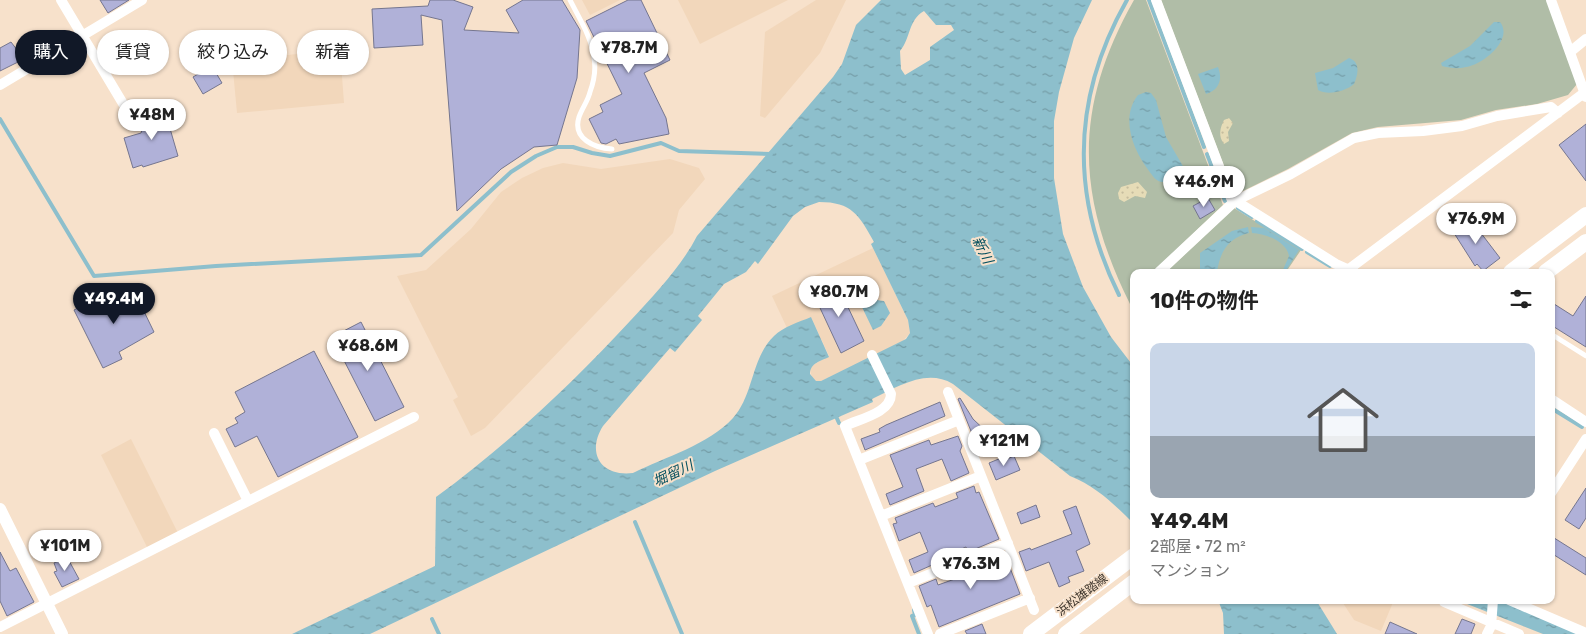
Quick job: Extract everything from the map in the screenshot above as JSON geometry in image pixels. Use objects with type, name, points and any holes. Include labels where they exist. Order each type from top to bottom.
[{"type":"main road","points":[[1515,269],[1586,215]]},
{"type":"main road","points":[[1550,269],[1586,242]]},
{"type":"main road","name":"浜松雄踏線","points":[[1030,634],[1130,559]]},
{"type":"main road","name":"浜松雄踏線","points":[[1066,634],[1130,585]]},
{"type":"street","points":[[61,0],[78,30]]},
{"type":"street","points":[[87,33],[142,0]]},
{"type":"street","points":[[1156,0],[1231,198],[1345,269]]},
{"type":"street","points":[[1352,269],[1558,113],[1585,95],[1551,0]]},
{"type":"street","points":[[1570,52],[1586,40]]},
{"type":"street","points":[[87,44],[134,122]]},
{"type":"street","points":[[0,85],[17,75]]},
{"type":"street","points":[[1162,269],[1235,201],[1282,179],[1354,138],[1378,133],[1445,128],[1514,112],[1551,107],[1558,113]]},
{"type":"street","points":[[872,355],[891,394],[891,400],[885,407],[845,426],[928,634]]},
{"type":"street","points":[[948,392],[1034,610]]},
{"type":"street","points":[[1555,402],[1586,422]]},
{"type":"street","points":[[0,627],[414,417]]},
{"type":"street","points":[[859,460],[959,420]]},
{"type":"street","points":[[214,433],[248,501]]},
{"type":"street","points":[[1555,488],[1586,439]]},
{"type":"street","points":[[882,516],[981,476]]},
{"type":"street","points":[[0,509],[62,634]]},
{"type":"street","points":[[908,583],[1008,543]]},
{"type":"street","points":[[940,634],[1030,598]]},
{"type":"street","points":[[1449,604],[1491,620],[1519,634]]},
{"type":"street","points":[[1487,634],[1493,604]]},
{"type":"street","points":[[1519,604],[1586,632]]},
{"type":"lane","points":[[570,0],[587,35],[594,58],[593,82],[586,104],[580,115],[578,129],[581,136],[592,145],[612,149]]},
{"type":"lane","points":[[1555,337],[1586,356]]},
{"type":"shaded area","points":[[582,0],[620,0],[590,15]]},
{"type":"shaded area","points":[[678,0],[788,0],[700,44]]},
{"type":"shaded area","points":[[816,0],[846,0],[820,53],[765,118],[760,116],[765,32]]},
{"type":"shaded area","points":[[297,54],[297,75],[342,75],[344,103],[237,113],[233,75],[287,75],[287,55]]},
{"type":"shaded area","points":[[670,159],[699,168],[705,179],[679,210],[673,233],[485,428],[471,436],[453,400],[458,397],[397,276],[426,270],[471,229],[501,192],[522,178],[543,168],[563,163],[601,169]]},
{"type":"shaded area","points":[[873,248],[908,320],[910,333],[901,343],[821,381],[816,381],[812,378],[810,369],[813,365],[829,356],[811,317],[787,328],[772,296]]},
{"type":"shaded area","points":[[131,439],[178,533],[148,549],[101,455]]},
{"type":"shaded area","points":[[1344,604],[1392,604],[1381,631],[1354,620]]},
{"type":"green space","points":[[1134,0],[1146,0],[1223,205],[1156,269],[1130,269],[1130,304],[1112,264],[1099,226],[1091,188],[1089,152],[1092,115],[1100,78],[1114,40]]},
{"type":"green space","points":[[1161,0],[1547,0],[1577,84],[1568,95],[1537,104],[1496,110],[1461,120],[1378,127],[1352,133],[1288,169],[1235,195]]},
{"type":"green space","points":[[1234,208],[1301,250],[1288,269],[1169,269]]},
{"type":"sand","points":[[1229,118],[1233,123],[1228,132],[1229,141],[1224,144],[1220,135],[1221,129],[1224,120]]},
{"type":"sand","points":[[1138,182],[1147,192],[1145,198],[1135,196],[1124,202],[1119,199],[1118,193],[1121,187]]},
{"type":"water","points":[[881,0],[1092,0],[1074,38],[1059,92],[1054,121],[1054,178],[1063,234],[1083,287],[1111,337],[1130,362],[1130,520],[1105,497],[1089,485],[1070,476],[953,384],[933,378],[922,379],[902,385],[872,399],[873,402],[715,471],[370,634],[292,634],[435,566],[436,497],[538,413],[609,344],[658,290],[683,259],[697,236],[842,64],[856,25]],"holes":[[[924,11],[936,25],[951,25],[954,30],[930,47],[930,60],[905,75],[901,69],[900,51],[915,19]],[[819,202],[839,204],[847,208],[859,217],[864,224],[874,242],[871,244],[908,320],[910,333],[906,339],[821,381],[816,381],[810,374],[810,370],[816,363],[829,357],[811,317],[786,327],[766,345],[740,409],[723,427],[686,450],[633,473],[612,471],[605,467],[597,454],[596,445],[603,426],[670,348],[675,352],[702,320],[698,316],[724,284],[746,272],[755,261],[758,264],[793,216],[805,207]]]},
{"type":"water","points":[[1494,22],[1500,22],[1503,28],[1503,35],[1497,48],[1479,62],[1469,66],[1450,68],[1442,66],[1441,63],[1470,46]]},
{"type":"water","points":[[1349,58],[1355,62],[1358,69],[1354,84],[1337,92],[1327,93],[1318,90],[1315,73],[1333,68]]},
{"type":"water","points":[[1218,67],[1219,84],[1214,90],[1206,94],[1198,74]]},
{"type":"water","points":[[1146,92],[1151,93],[1156,100],[1166,137],[1184,168],[1181,175],[1168,182],[1158,181],[1152,175],[1138,154],[1131,134],[1129,124],[1133,104],[1138,95]]},
{"type":"water","points":[[1248,227],[1249,233],[1230,242],[1220,258],[1218,269],[1200,269],[1200,253],[1232,231]]},
{"type":"water","points":[[1251,227],[1264,228],[1299,250],[1287,269],[1283,269],[1289,256],[1284,246],[1275,239],[1252,233]]},
{"type":"water","points":[[869,299],[884,301],[890,313],[881,326],[873,330],[860,303]]},
{"type":"water","points":[[1220,604],[1318,604],[1337,634],[1224,634],[1223,613]]},
{"type":"water","points":[[1467,604],[1508,604],[1579,634],[1543,634]]},
{"type":"building","points":[[100,0],[129,0],[108,13]]},
{"type":"building","points":[[430,0],[453,0],[473,7],[464,30],[519,33],[506,10],[523,0],[562,0],[580,30],[577,78],[557,145],[534,147],[501,169],[457,211],[442,20],[421,15],[423,45],[374,48],[372,9],[428,6]]},
{"type":"building","points":[[628,0],[641,0],[670,60],[644,73],[666,118],[669,134],[619,144],[616,139],[606,144],[601,143],[589,119],[603,112],[600,105],[622,94],[586,21]]},
{"type":"building","points":[[11,42],[15,47],[15,64],[0,71],[0,48]]},
{"type":"building","points":[[196,75],[217,75],[222,83],[203,94],[193,77]]},
{"type":"building","points":[[164,108],[178,156],[143,167],[142,165],[133,168],[124,138],[141,133],[148,113]]},
{"type":"building","points":[[1586,124],[1586,181],[1559,145]]},
{"type":"building","points":[[1208,198],[1215,210],[1200,219],[1193,206]]},
{"type":"building","points":[[1466,220],[1468,222],[1471,220],[1500,258],[1486,269],[1481,269],[1477,264],[1475,266],[1454,233],[1455,229]]},
{"type":"building","points":[[837,284],[864,341],[841,353],[814,295]]},
{"type":"building","points":[[116,289],[121,297],[134,291],[154,332],[119,352],[122,359],[103,368],[74,310]]},
{"type":"building","points":[[1586,296],[1586,347],[1555,328],[1555,305],[1573,316]]},
{"type":"building","points":[[361,322],[404,407],[375,421],[332,337]]},
{"type":"building","points":[[314,351],[358,437],[278,477],[257,436],[235,447],[226,429],[238,423],[235,418],[245,412],[235,392]]},
{"type":"building","points":[[960,398],[973,419],[990,435],[975,441],[958,399]]},
{"type":"building","points":[[940,402],[945,416],[865,450],[861,439],[880,432],[879,429],[886,425]]},
{"type":"building","points":[[958,436],[962,446],[960,451],[969,473],[951,481],[942,459],[916,469],[924,491],[890,505],[886,494],[903,487],[890,455],[929,440],[931,445]]},
{"type":"building","points":[[1006,456],[1007,459],[1014,456],[1020,470],[996,480],[989,463]]},
{"type":"building","points":[[974,486],[976,493],[979,492],[999,539],[968,552],[966,547],[947,555],[948,558],[914,573],[909,560],[928,552],[920,532],[899,541],[893,524],[897,523],[895,518],[933,503],[935,507],[958,498],[956,493]]},
{"type":"building","points":[[1586,488],[1586,518],[1579,529],[1565,520]]},
{"type":"building","points":[[1036,505],[1040,517],[1021,524],[1017,513]]},
{"type":"building","points":[[1076,506],[1090,544],[1076,551],[1084,571],[1068,577],[1070,582],[1059,587],[1049,562],[1026,571],[1019,552],[1030,548],[1031,550],[1072,534],[1063,511]]},
{"type":"building","points":[[1555,539],[1586,558],[1586,575],[1555,556]]},
{"type":"building","points":[[0,552],[10,571],[16,568],[34,602],[7,616],[0,601]]},
{"type":"building","points":[[1004,552],[1020,594],[939,627],[931,605],[927,607],[919,586],[936,579],[938,585],[952,580],[971,572],[969,568],[973,564]]},
{"type":"building","points":[[67,557],[79,579],[62,587],[54,572],[57,571],[54,563]]},
{"type":"building","points":[[1462,619],[1475,624],[1471,634],[1455,634]]},
{"type":"building","points":[[1390,622],[1417,634],[1385,634]]},
{"type":"building","points":[[982,624],[986,634],[967,634],[965,631]]},
{"type":"waterway","points":[[1119,295],[1103,258],[1092,221],[1085,184],[1084,147],[1087,110],[1096,73],[1109,36],[1127,0]]},
{"type":"waterway","points":[[1149,0],[1204,147]]},
{"type":"waterway","points":[[0,119],[94,276],[216,266],[421,255],[511,172],[536,156],[557,147],[573,147],[610,156],[661,143],[679,151],[771,154]]},
{"type":"waterway","points":[[1207,154],[1225,201]]},
{"type":"waterway","points":[[1238,208],[1252,217]]},
{"type":"waterway","points":[[1257,221],[1302,249]]},
{"type":"waterway","points":[[1307,252],[1330,266]]},
{"type":"waterway","points":[[1555,410],[1582,427]]},
{"type":"waterway","points":[[835,414],[839,423]]},
{"type":"waterway","points":[[635,522],[682,634]]},
{"type":"waterway","points":[[914,610],[915,615],[912,616],[919,634]]},
{"type":"waterway","points":[[432,619],[439,634]]},
{"type":"water label","name":"新川","points":[[983,250]]},
{"type":"water label","name":"堀留川","points":[[673,473]]}]
